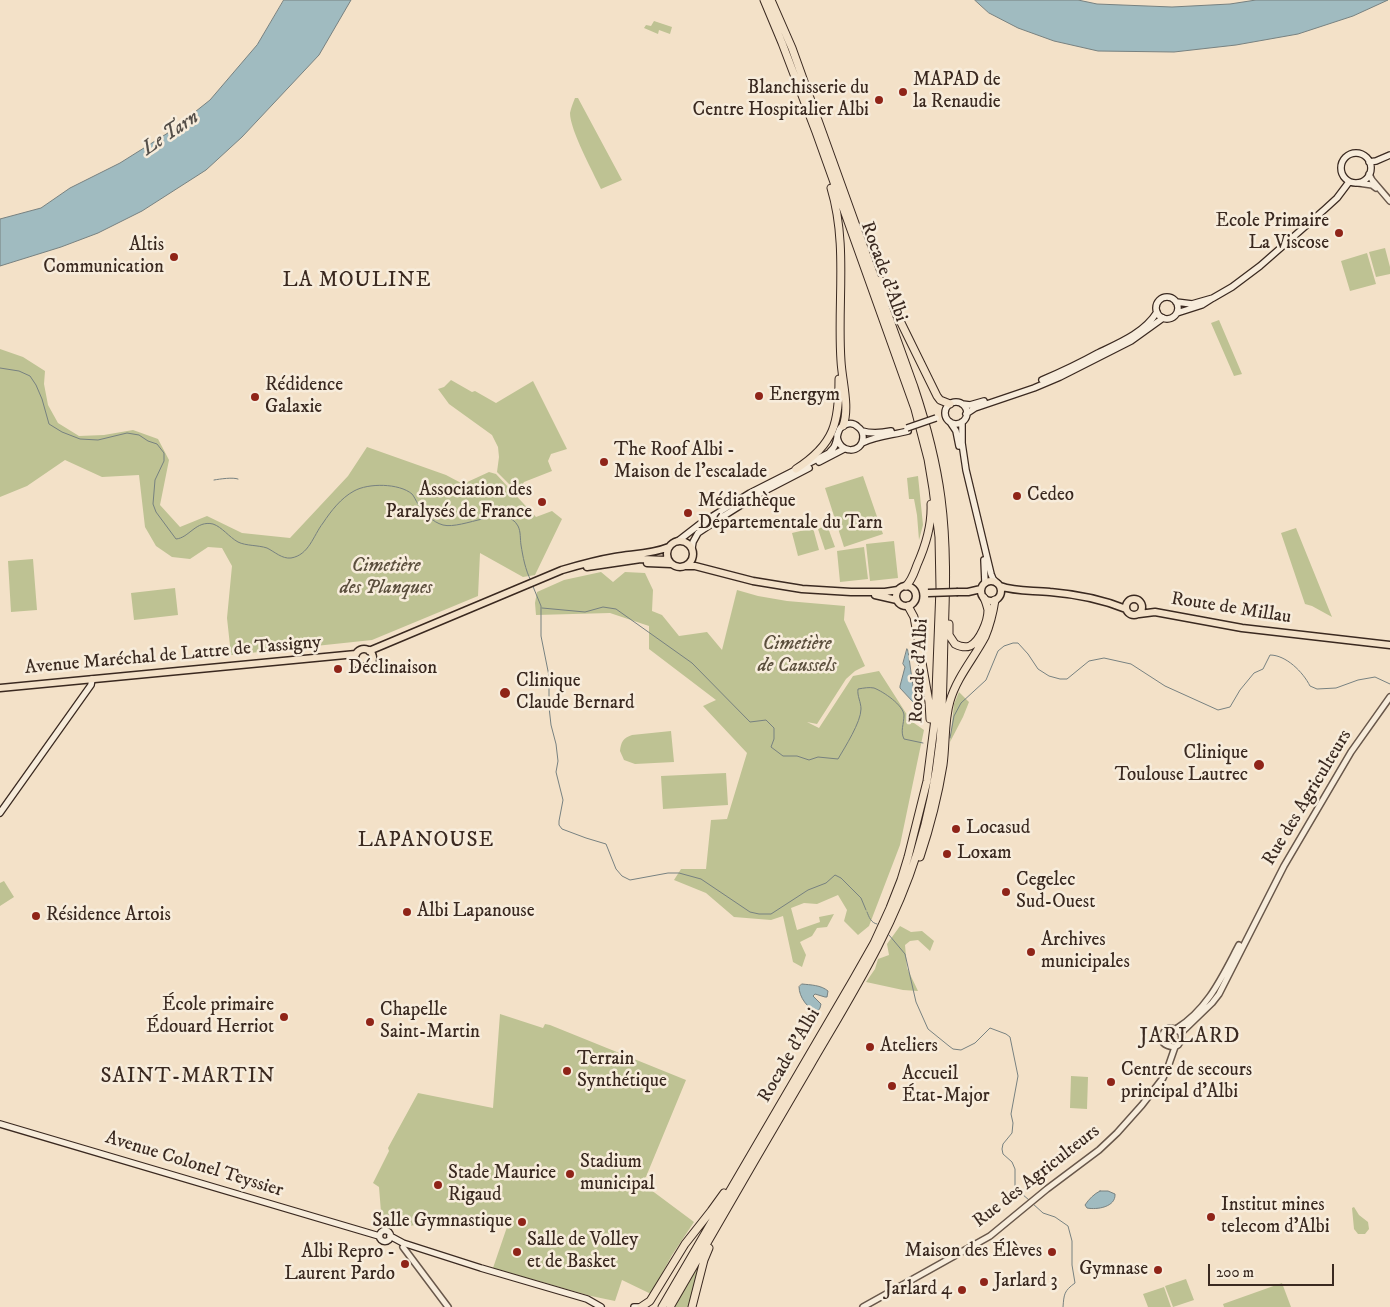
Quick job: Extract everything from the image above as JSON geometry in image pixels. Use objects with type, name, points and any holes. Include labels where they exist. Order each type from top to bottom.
[{"type":"highway","name":"Rocade d'Albi","points":[[764,0],[795,77],[904,374],[928,459],[937,518],[940,573],[935,719],[927,781],[901,880],[856,981]]},
{"type":"highway","name":"Rocade d'Albi","points":[[670,1307],[888,928],[904,891],[917,853],[932,792],[940,742],[946,599],[945,538],[942,499],[927,428],[917,394],[792,48],[771,0]]},
{"type":"highway","points":[[796,469],[820,451],[831,434],[838,407],[840,227],[827,165]]},
{"type":"highway","points":[[868,259],[874,267],[937,396],[940,400],[950,404]]},
{"type":"highway","points":[[840,318],[841,361],[846,413],[843,426]]},
{"type":"highway","points":[[906,586],[912,579],[929,532],[931,513],[926,468],[928,459]]},
{"type":"highway","points":[[946,599],[949,635],[954,644],[965,647],[971,646],[975,642],[983,629],[988,611],[983,598]]},
{"type":"highway","points":[[888,928],[907,892],[932,820],[940,782],[950,699],[985,636],[998,598]]},
{"type":"highway","points":[[908,606],[914,617],[931,713],[930,742],[932,749]]},
{"type":"highway","name":"Rocade d'Albi","points":[[662,1307],[852,988]]},
{"type":"highway","points":[[641,1307],[650,1300],[685,1244],[732,1181],[739,1176]]},
{"type":"highway","points":[[692,1307],[712,1236]]},
{"type":"main road","points":[[1356,153],[1364,156],[1369,162],[1371,169],[1369,174],[1358,183],[1349,182],[1342,176],[1342,161],[1348,155],[1356,153]]},
{"type":"main road","points":[[1369,162],[1390,155]]},
{"type":"main road","points":[[998,598],[1001,592],[991,574],[968,478],[962,443],[962,422],[966,414],[975,408],[1034,388],[1075,370],[1130,341],[1163,318],[1172,318],[1177,313],[1202,305],[1232,287],[1255,270],[1338,198],[1349,182]]},
{"type":"main road","points":[[837,436],[838,444],[844,449],[856,449],[869,439],[892,435],[936,419],[942,415],[950,404],[956,402],[970,405],[1051,377],[1130,337],[1148,324],[1157,312],[1157,306],[1162,299],[1169,297],[1176,302],[1192,304],[1213,298]]},
{"type":"main road","points":[[1176,302],[1178,307],[1177,313]]},
{"type":"main road","points":[[1157,312],[1163,318]]},
{"type":"main road","points":[[962,404],[966,414]]},
{"type":"main road","points":[[945,410],[945,416],[956,430],[964,477],[982,550],[984,561],[983,598]]},
{"type":"main road","points":[[936,419],[956,424],[962,422]]},
{"type":"main road","points":[[419,630],[378,652],[373,657],[371,664],[365,667],[359,666],[356,656],[360,650],[369,651],[523,586],[562,570],[613,557],[661,550],[669,547],[719,511],[829,452],[834,448],[840,428],[843,426],[850,424],[862,431],[878,434],[907,429]]},
{"type":"main road","points":[[862,431],[862,443]]},
{"type":"main road","points":[[686,566],[693,558],[693,542],[698,534],[722,516],[773,486],[844,449]]},
{"type":"main road","points":[[678,541],[686,543],[692,548]]},
{"type":"main road","points":[[669,547],[667,551],[669,562]]},
{"type":"main road","points":[[693,558],[701,564],[754,578],[761,582]]},
{"type":"main road","points":[[540,579],[584,567],[616,562],[669,562],[679,568],[695,566],[753,581],[802,589],[880,595],[897,600]]},
{"type":"main road","points":[[852,592],[885,592],[898,590],[906,586],[927,593],[968,592],[992,581],[1019,591],[1052,592],[1097,601],[1126,609],[1131,615],[1139,614],[1142,608],[1142,603],[1137,599],[1118,602],[1097,601]]},
{"type":"main road","points":[[898,590],[897,600],[901,605],[908,606],[913,604],[916,599],[917,594],[915,590]]},
{"type":"main road","points":[[968,592],[988,601],[1019,591]]},
{"type":"main road","points":[[916,599],[927,593]]},
{"type":"main road","points":[[1126,609],[1126,604],[1129,600]]},
{"type":"main road","name":"Route de Millau","points":[[1142,603],[1155,612]]},
{"type":"main road","name":"Route de Millau","points":[[1139,614],[1155,612],[1242,628],[1390,647]]},
{"type":"main road","points":[[369,651],[373,657]]},
{"type":"main road","name":"Avenue Maréchal de Lattre de Tassigny","points":[[0,688],[348,655],[356,656]]},
{"type":"main road","points":[[0,813],[91,685],[92,679]]},
{"type":"main road","name":"Avenue Colonel Teyssier","points":[[0,1124],[379,1236]]},
{"type":"main road","points":[[388,1239],[389,1232],[384,1230],[380,1233],[379,1236],[382,1241],[394,1239],[587,1299],[601,1307]]},
{"type":"main road","points":[[388,1239],[403,1246],[414,1246]]},
{"type":"main road","points":[[634,1307],[641,1307]]},
{"type":"street","points":[[1369,174],[1380,191]]},
{"type":"street","points":[[1358,183],[1372,185],[1390,201]]},
{"type":"street","name":"Rue des Agriculteurs","points":[[864,1307],[990,1236],[1035,1198],[1099,1150],[1142,1105],[1163,1078],[1175,1047],[1181,1042],[1181,1033],[1219,994],[1284,866],[1351,752],[1390,697]]},
{"type":"street","name":"Rue des Agriculteurs","points":[[1171,1057],[1168,1046],[1164,1044],[1162,1035],[1169,1028],[1176,1029],[1183,1024],[1208,1000],[1250,926],[1257,918]]},
{"type":"street","points":[[1176,1029],[1181,1033]]},
{"type":"street","points":[[1168,1046],[1175,1047]]},
{"type":"street","points":[[403,1246],[448,1307]]},
{"type":"street","name":"Rue des Agriculteurs","points":[[859,1307],[885,1292],[893,1290]]},
{"type":"green space","points":[[654,21],[672,27],[670,34],[659,30],[658,34],[644,28],[646,25],[651,26]]},
{"type":"green space","points":[[575,98],[578,98],[622,180],[601,189],[578,140],[571,120],[570,113]]},
{"type":"green space","points":[[1385,248],[1390,274],[1376,277],[1369,252]]},
{"type":"green space","points":[[1367,253],[1376,284],[1350,291],[1341,261]]},
{"type":"green space","points":[[1219,320],[1242,374],[1234,376],[1211,323]]},
{"type":"green space","name":"Cimetière des Planques","points":[[0,349],[23,357],[45,371],[44,384],[48,405],[58,423],[79,436],[104,435],[133,430],[158,439],[169,460],[160,505],[180,527],[207,516],[242,533],[290,538],[348,476],[367,447],[446,475],[463,484],[489,472],[496,474],[536,517],[552,511],[562,519],[535,575],[523,577],[480,553],[478,596],[372,640],[231,655],[227,618],[232,566],[222,548],[208,547],[190,559],[172,557],[156,546],[145,527],[139,475],[102,477],[65,460],[27,486],[0,497]]},
{"type":"green space","points":[[451,380],[496,403],[533,381],[567,449],[551,454],[548,461],[552,471],[524,482],[518,493],[497,472],[498,447],[492,435],[449,404],[438,389],[444,387]]},
{"type":"green space","points":[[863,476],[883,534],[844,547],[825,488]]},
{"type":"green space","points":[[918,476],[923,525],[919,540],[914,499],[909,499],[907,478]]},
{"type":"green space","points":[[827,525],[835,547],[825,550],[818,529]]},
{"type":"green space","points":[[813,528],[819,550],[798,556],[792,533]]},
{"type":"green space","points":[[1296,528],[1332,617],[1305,604],[1281,533]]},
{"type":"green space","points":[[894,541],[898,578],[870,581],[866,544]]},
{"type":"green space","points":[[864,547],[868,579],[840,582],[837,551]]},
{"type":"green space","points":[[33,559],[37,610],[11,612],[8,561]]},
{"type":"green space","name":"Cimetière de Caussels","points":[[601,572],[613,582],[625,572],[645,573],[653,590],[652,611],[662,615],[679,636],[707,632],[722,650],[737,590],[787,601],[845,606],[844,620],[865,666],[855,671],[846,679],[817,724],[807,722],[819,728],[853,676],[879,671],[911,721],[924,730],[900,845],[869,926],[858,935],[844,921],[847,910],[838,895],[817,904],[804,903],[791,908],[797,930],[820,922],[819,917],[834,914],[827,927],[817,928],[812,936],[800,942],[806,955],[802,967],[793,962],[783,916],[771,920],[734,917],[706,893],[674,880],[681,869],[706,869],[711,820],[727,819],[747,753],[703,706],[716,700],[649,649],[649,626],[610,613],[536,615],[535,603],[537,592],[564,580]]},
{"type":"green space","points":[[175,588],[178,615],[134,620],[131,593]]},
{"type":"green space","points":[[959,692],[969,702],[950,742],[954,704]]},
{"type":"green space","points":[[671,731],[674,762],[635,764],[624,760],[620,751],[622,743],[626,738],[632,735]]},
{"type":"green space","points":[[726,773],[728,805],[663,809],[661,776]]},
{"type":"green space","points":[[4,881],[14,897],[0,906],[0,883]]},
{"type":"green space","points":[[900,926],[911,932],[922,931],[934,941],[930,951],[918,940],[910,941],[905,945],[907,968],[918,991],[903,990],[866,982],[875,969],[878,959],[889,955],[887,944]]},
{"type":"green space","points":[[500,1014],[543,1028],[545,1024],[550,1025],[686,1080],[643,1184],[694,1222],[672,1255],[651,1294],[622,1280],[615,1301],[493,1268],[507,1227],[491,1217],[389,1228],[387,1218],[380,1214],[379,1187],[373,1183],[389,1151],[388,1148],[418,1093],[493,1108]]},
{"type":"green space","points":[[1071,1076],[1088,1077],[1087,1109],[1070,1108]]},
{"type":"green space","points":[[1354,1207],[1359,1215],[1368,1222],[1369,1229],[1365,1234],[1358,1234],[1354,1229],[1352,1208]]},
{"type":"green space","points":[[698,1267],[700,1268],[690,1307],[674,1307]]},
{"type":"green space","points":[[1186,1279],[1194,1300],[1173,1307],[1165,1286]]},
{"type":"green space","points":[[1282,1283],[1291,1307],[1224,1307],[1223,1304]]},
{"type":"green space","points":[[1164,1287],[1171,1307],[1148,1307],[1143,1294]]},
{"type":"water","name":"Le Tarn","points":[[284,0],[351,0],[319,55],[242,137],[206,170],[142,211],[98,233],[0,266],[0,219],[41,208],[70,188],[120,163],[171,131],[210,100],[257,45]]},
{"type":"water","points":[[975,0],[1078,0],[1097,4],[1172,7],[1230,4],[1256,0],[1388,0],[1353,16],[1298,34],[1236,45],[1174,52],[1098,51],[1054,41],[1018,28],[989,13]]},
{"type":"water","points":[[907,649],[915,700],[913,702],[900,688]]},
{"type":"water","points":[[802,984],[819,986],[828,991],[827,997],[815,994],[813,996],[821,1004],[818,1011],[808,1006],[802,999],[799,987]]},
{"type":"water","points":[[1100,1191],[1108,1191],[1115,1194],[1112,1202],[1101,1208],[1087,1208],[1085,1205]]},
{"type":"waterway","points":[[0,368],[19,371],[30,376],[42,399],[49,424],[62,432],[80,439],[98,440],[127,433],[139,435],[157,444],[164,453],[164,461],[155,480],[153,504],[156,512],[176,539],[207,523],[219,527],[238,542],[267,548],[282,556],[291,558],[306,549],[329,514],[349,494],[360,488],[383,485],[392,486],[412,494],[429,517],[443,525],[451,526],[494,517],[504,517],[512,520],[519,528],[523,558],[531,581]]},
{"type":"waterway","points":[[214,480],[238,479]]},
{"type":"waterway","points":[[532,584],[541,606],[541,636],[549,676],[549,707],[558,761],[556,772],[563,800],[559,821],[562,829],[606,844],[616,869],[622,876],[630,880],[668,873],[679,873],[701,879],[750,912],[771,914],[808,890],[826,883],[835,875],[841,878],[861,898],[866,910]]},
{"type":"waterway","points":[[542,608],[585,612],[603,607],[616,609],[692,663],[750,722],[766,720],[774,728],[774,739],[771,747],[783,756],[797,756],[809,760],[818,757],[838,759],[858,721],[861,706],[858,689],[866,688],[874,688],[883,692],[903,711],[902,730],[904,739],[923,743]]},
{"type":"waterway","points":[[950,738],[954,716],[961,703],[986,680],[998,651],[1004,646],[1013,643],[1018,643],[1038,669],[1049,676],[1067,679],[1089,661],[1104,658],[1131,664],[1165,686],[1218,710],[1230,707],[1240,690],[1254,673],[1263,669],[1270,655],[1288,661],[1303,675],[1310,686],[1317,689],[1336,688],[1358,680],[1375,677],[1390,684]]},
{"type":"waterway","points":[[867,912],[869,918],[877,924]]},
{"type":"waterway","points":[[889,935],[905,954],[916,1002],[928,1029],[953,1049],[961,1050],[975,1043],[990,1028],[1010,1037],[1018,1076],[1011,1114],[1013,1123],[1012,1133],[1003,1144],[1002,1149],[1003,1154],[1012,1162],[1015,1169],[1015,1188],[1029,1200]]},
{"type":"waterway","points":[[1032,1203],[1043,1213],[1055,1217],[1068,1226],[1072,1241],[1072,1265],[1075,1283],[1065,1293],[1063,1307]]},
{"type":"place","name":"MAPAD de la Renaudie","points":[[903,92]]},
{"type":"place","name":"Blanchisserie du Centre Hospitalier Albi","points":[[879,100]]},
{"type":"place","name":"Ecole Primaire La Viscose","points":[[1339,233]]},
{"type":"place","name":"Altis Communication","points":[[174,257]]},
{"type":"place","name":"Energym","points":[[759,396]]},
{"type":"place","name":"Rédidence Galaxie","points":[[255,397]]},
{"type":"place","name":"The Roof Albi - Maison de l'escalade","points":[[604,462]]},
{"type":"place","name":"Cedeo","points":[[1017,496]]},
{"type":"place","name":"Association des Paralysés de France","points":[[542,502]]},
{"type":"place","name":"Médiathèque Départementale du Tarn","points":[[688,513]]},
{"type":"place","name":"Déclinaison","points":[[338,669]]},
{"type":"place","name":"Clinique Claude Bernard","points":[[505,693]]},
{"type":"place","name":"Clinique Toulouse Lautrec","points":[[1259,765]]},
{"type":"place","name":"Locasud","points":[[956,829]]},
{"type":"place","name":"Loxam","points":[[947,854]]},
{"type":"place","name":"Cegelec Sud-Ouest","points":[[1006,892]]},
{"type":"place","name":"Albi Lapanouse","points":[[407,912]]},
{"type":"place","name":"Résidence Artois","points":[[36,916]]},
{"type":"place","name":"Archives municipales","points":[[1031,952]]},
{"type":"place","name":"École primaire Édouard Herriot","points":[[284,1017]]},
{"type":"place","name":"Chapelle Saint-Martin","points":[[370,1022]]},
{"type":"place","name":"Ateliers","points":[[870,1047]]},
{"type":"place","name":"Terrain Synthétique","points":[[567,1071]]},
{"type":"place","name":"Centre de secours principal d'Albi","points":[[1111,1082]]},
{"type":"place","name":"Accueil État-Major","points":[[892,1086]]},
{"type":"place","name":"Stadium municipal","points":[[570,1174]]},
{"type":"place","name":"Stade Maurice Rigaud","points":[[438,1185]]},
{"type":"place","name":"Institut mines telecom d'Albi","points":[[1211,1217]]},
{"type":"place","name":"Salle Gymnastique","points":[[522,1222]]},
{"type":"place","name":"Salle de Volley et de Basket","points":[[517,1252]]},
{"type":"place","name":"Maison des Élèves","points":[[1052,1252]]},
{"type":"place","name":"Albi Repro - Laurent Pardo","points":[[405,1264]]},
{"type":"place","name":"Gymnase","points":[[1158,1270]]},
{"type":"place","name":"Jarlard 3","points":[[984,1282]]},
{"type":"place","name":"Jarlard 4","points":[[962,1290]]},
{"type":"district","name":"LA MOULINE","points":[[357,282]]},
{"type":"district","name":"LAPANOUSE","points":[[426,842]]},
{"type":"district","name":"JARLARD","points":[[1190,1038]]},
{"type":"district","name":"SAINT-MARTIN","points":[[188,1078]]}]
